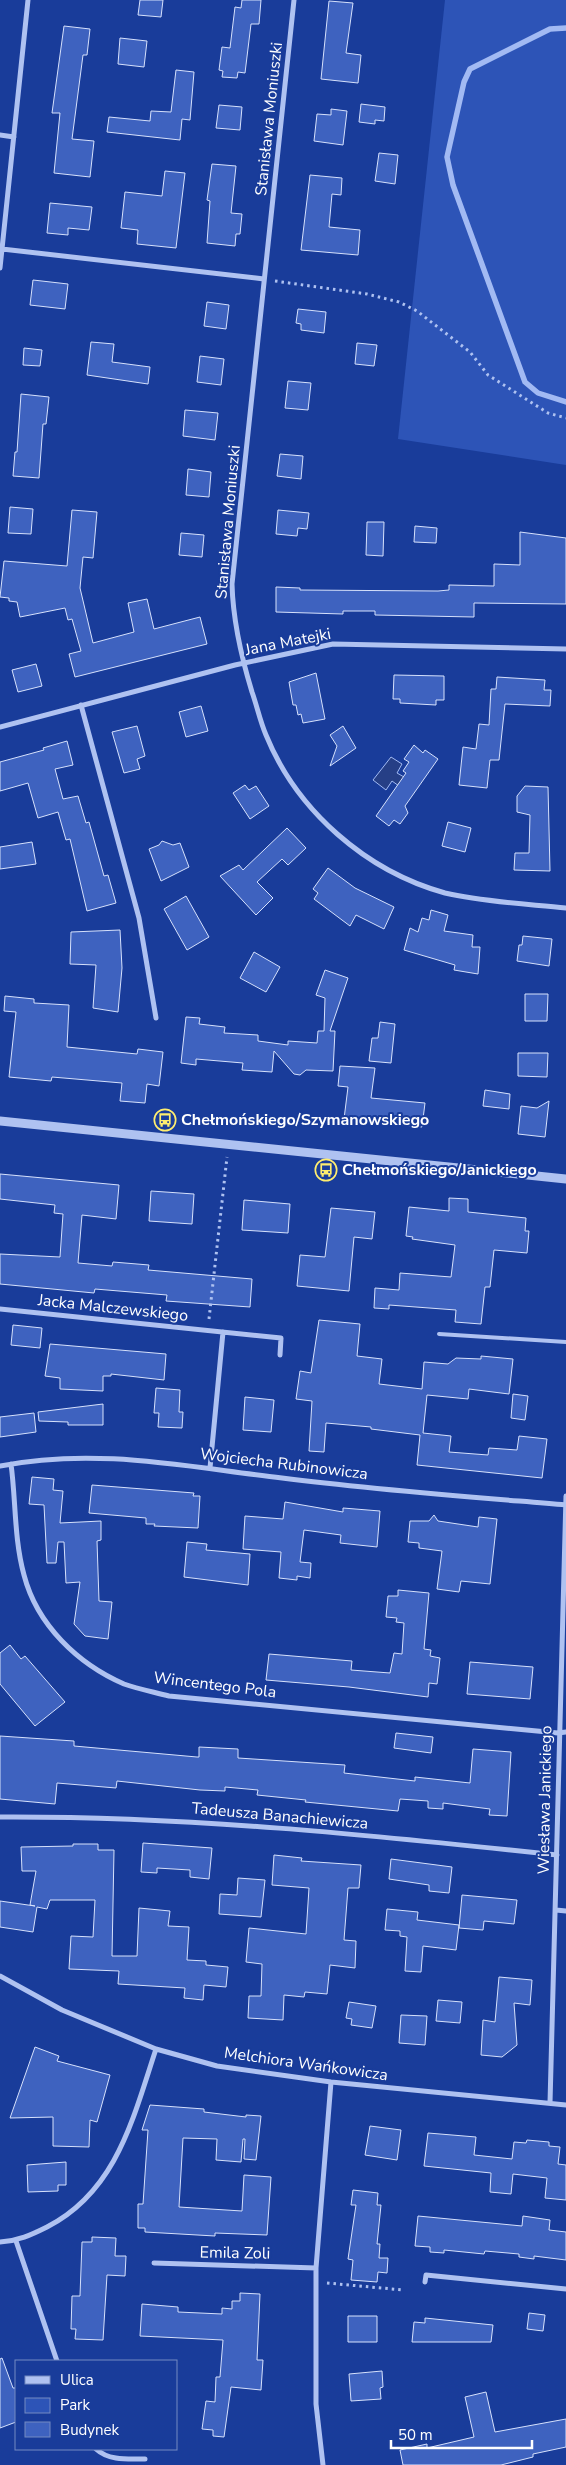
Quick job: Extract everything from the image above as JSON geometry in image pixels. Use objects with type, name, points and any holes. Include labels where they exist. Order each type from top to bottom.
[{"type":"street","points":[[0,268],[28,0]]},
{"type":"street","name":"Stanisława Moniuszki","points":[[294,0],[232,584],[233,617],[243,663],[266,735],[298,793],[324,823],[364,854],[401,876],[446,893],[566,908]]},
{"type":"street","points":[[0,135],[14,137]]},
{"type":"street","points":[[2,249],[264,279]]},
{"type":"street","name":"Jana Matejki","points":[[0,727],[81,704],[243,663],[333,644],[566,649]]},
{"type":"street","points":[[81,704],[140,918],[156,1018]]},
{"type":"street","points":[[0,1121],[566,1179]]},
{"type":"street","name":"Jacka Malczewskiego","points":[[0,1310],[281,1338],[280,1355]]},
{"type":"street","points":[[210,1468],[223,1332]]},
{"type":"street","name":"Wojciecha Rubinowicza","points":[[0,1466],[62,1457],[103,1457],[210,1468],[282,1478],[566,1505]]},
{"type":"street","name":"Wincentego Pola","points":[[12,1464],[16,1532],[24,1576],[41,1615],[68,1649],[89,1665],[125,1684],[169,1696],[558,1733],[566,1732]]},
{"type":"street","name":"Wiesława Janickiego","points":[[550,2103],[556,1910],[558,1733],[566,1496]]},
{"type":"street","name":"Tadeusza Banachiewicza","points":[[0,1817],[163,1819],[273,1826],[557,1855]]},
{"type":"street","points":[[556,1910],[566,1911]]},
{"type":"street","name":"Melchiora Wańkowicza","points":[[0,1976],[62,2010],[156,2049],[217,2066],[331,2082],[566,2105]]},
{"type":"street","points":[[0,2242],[16,2241],[58,2222],[102,2183],[120,2151],[156,2049]]},
{"type":"street","points":[[323,2465],[316,2404],[316,2268],[331,2082]]},
{"type":"street","points":[[16,2241],[57,2360]]},
{"type":"street","name":"Emila Zoli","points":[[154,2263],[316,2268]]},
{"type":"street","points":[[425,2282],[426,2275],[566,2289]]},
{"type":"street","points":[[97,2450],[101,2454],[119,2460],[145,2459]]},
{"type":"lane","points":[[439,1334],[566,1342]]},
{"type":"path","points":[[264,279],[367,294],[399,302],[418,311],[470,352],[488,375],[548,413],[566,418]]},
{"type":"path","points":[[209,1322],[227,1157]]},
{"type":"path","points":[[327,2284],[403,2290]]},
{"type":"green space","points":[[445,0],[566,0],[566,465],[398,439]]},
{"type":"shaded area","points":[[391,757],[402,764],[397,773],[404,777],[399,786],[392,781],[386,790],[373,780]]},
{"type":"building","points":[[140,0],[163,0],[161,17],[138,15]]},
{"type":"building","points":[[242,0],[261,0],[259,24],[251,24],[245,73],[238,72],[237,78],[222,77],[223,71],[219,70],[222,47],[230,48],[235,7],[241,8]]},
{"type":"building","points":[[329,1],[353,3],[346,53],[361,55],[358,83],[321,79]]},
{"type":"building","points":[[64,26],[90,29],[87,55],[83,55],[72,139],[94,141],[90,177],[54,173],[60,113],[52,113]]},
{"type":"building","points":[[120,38],[147,41],[144,67],[118,64]]},
{"type":"building","points":[[176,70],[194,72],[190,120],[182,119],[180,140],[107,132],[109,117],[150,121],[151,111],[171,112]]},
{"type":"building","points":[[361,104],[385,107],[384,121],[375,120],[375,124],[359,122]]},
{"type":"building","points":[[219,105],[242,107],[240,130],[216,128]]},
{"type":"building","points":[[331,109],[347,111],[343,145],[314,141],[317,114],[331,115]]},
{"type":"building","points":[[379,153],[398,155],[395,184],[375,181]]},
{"type":"building","points":[[212,164],[236,166],[231,213],[242,214],[240,234],[236,234],[235,246],[207,243],[210,201],[207,200]]},
{"type":"building","points":[[165,171],[185,173],[176,248],[137,244],[138,230],[121,228],[125,192],[162,196]]},
{"type":"building","points":[[310,175],[342,178],[341,195],[332,194],[329,227],[360,230],[358,255],[301,250]]},
{"type":"building","points":[[50,203],[92,207],[89,230],[68,228],[68,235],[47,233]]},
{"type":"building","points":[[33,280],[68,284],[65,309],[30,305]]},
{"type":"building","points":[[207,302],[229,305],[226,329],[204,326]]},
{"type":"building","points":[[298,309],[326,312],[324,333],[301,330],[301,324],[296,323]]},
{"type":"building","points":[[91,342],[114,344],[112,362],[150,367],[148,384],[87,375]]},
{"type":"building","points":[[357,343],[377,345],[374,366],[355,364]]},
{"type":"building","points":[[24,348],[42,350],[40,366],[23,365]]},
{"type":"building","points":[[200,356],[224,359],[221,385],[197,382]]},
{"type":"building","points":[[288,381],[311,383],[308,410],[285,408]]},
{"type":"building","points":[[21,394],[49,397],[46,424],[43,424],[39,478],[13,476],[15,452],[17,452]]},
{"type":"building","points":[[185,410],[218,413],[215,440],[183,436]]},
{"type":"building","points":[[280,454],[303,456],[301,479],[277,476]]},
{"type":"building","points":[[188,469],[211,472],[209,497],[186,495]]},
{"type":"building","points":[[10,507],[33,509],[31,534],[8,533]]},
{"type":"building","points":[[72,510],[97,512],[93,558],[83,557],[80,588],[93,643],[134,632],[128,603],[147,599],[154,629],[200,617],[207,644],[75,677],[69,654],[81,651],[72,619],[68,620],[65,608],[20,617],[17,602],[9,601],[9,598],[0,597],[4,561],[67,566]]},
{"type":"building","points":[[278,510],[309,513],[307,529],[298,528],[297,536],[276,534]]},
{"type":"building","points":[[367,522],[384,522],[383,556],[366,555]]},
{"type":"building","points":[[415,526],[437,528],[436,543],[414,542]]},
{"type":"building","points":[[520,532],[566,538],[566,604],[474,603],[474,617],[375,615],[375,611],[343,611],[343,614],[276,612],[276,587],[300,588],[300,590],[438,591],[449,590],[449,585],[494,586],[494,564],[520,565]]},
{"type":"building","points":[[181,533],[204,535],[202,557],[179,555]]},
{"type":"building","points":[[36,664],[42,686],[18,692],[12,670]]},
{"type":"building","points":[[316,673],[325,719],[303,723],[301,714],[298,715],[296,705],[293,705],[289,682]]},
{"type":"building","points":[[394,675],[444,676],[444,700],[436,700],[436,705],[400,703],[400,699],[393,699]]},
{"type":"building","points":[[497,677],[545,680],[544,690],[551,690],[550,706],[505,704],[499,760],[490,760],[487,788],[459,785],[463,747],[476,749],[479,724],[489,725],[491,689],[496,689]]},
{"type":"building","points":[[201,706],[208,731],[186,737],[179,712]]},
{"type":"building","points":[[137,726],[145,756],[137,759],[140,769],[124,773],[112,732]]},
{"type":"building","points":[[343,726],[356,748],[330,766],[337,746],[330,735]]},
{"type":"building","points":[[67,741],[73,765],[55,769],[63,799],[78,796],[86,823],[89,822],[104,876],[108,875],[116,903],[87,911],[70,839],[66,840],[58,812],[38,818],[28,783],[0,791],[0,762],[44,750],[43,748]]},
{"type":"building","points":[[414,745],[423,753],[425,750],[438,759],[405,806],[408,813],[400,824],[394,820],[389,826],[376,816],[406,773],[403,771],[409,762],[404,759]]},
{"type":"building","points":[[245,785],[249,790],[256,786],[269,806],[250,819],[233,793]]},
{"type":"building","points":[[525,786],[548,787],[550,871],[514,870],[515,853],[529,853],[530,815],[517,812],[517,796]]},
{"type":"building","points":[[448,822],[471,828],[465,852],[442,846]]},
{"type":"building","points":[[287,828],[306,848],[288,865],[282,859],[257,882],[273,898],[256,915],[220,876],[239,865],[243,870]]},
{"type":"building","points":[[162,841],[173,845],[180,843],[189,867],[161,881],[149,849],[159,845]]},
{"type":"building","points":[[32,842],[36,864],[0,869],[0,847]]},
{"type":"building","points":[[328,868],[355,888],[394,907],[384,929],[356,915],[350,926],[314,899],[318,893],[313,889]]},
{"type":"building","points":[[186,896],[209,937],[187,950],[164,909]]},
{"type":"building","points":[[431,910],[448,915],[444,931],[473,935],[472,947],[480,947],[478,974],[454,970],[455,965],[404,950],[410,928],[418,932],[422,918],[429,920]]},
{"type":"building","points":[[120,930],[122,968],[118,1012],[93,1008],[96,965],[70,964],[71,932]]},
{"type":"building","points":[[523,936],[552,939],[549,966],[517,961],[519,945],[522,945]]},
{"type":"building","points":[[254,952],[280,967],[266,992],[240,978]]},
{"type":"building","points":[[325,970],[348,978],[330,1031],[335,1031],[333,1071],[306,1070],[300,1075],[294,1074],[274,1051],[272,1072],[242,1070],[243,1063],[196,1059],[196,1065],[181,1063],[186,1017],[200,1018],[199,1024],[225,1027],[224,1033],[258,1035],[258,1041],[288,1045],[288,1041],[317,1043],[318,1031],[324,1031],[325,998],[316,995]]},
{"type":"building","points":[[525,994],[548,994],[547,1021],[525,1021]]},
{"type":"building","points":[[5,996],[34,999],[34,1003],[69,1005],[67,1047],[137,1054],[138,1049],[163,1052],[159,1086],[147,1084],[145,1103],[120,1101],[122,1083],[52,1077],[51,1081],[9,1077],[16,1012],[4,1011]]},
{"type":"building","points":[[380,1022],[395,1024],[391,1063],[369,1061],[372,1038],[378,1038]]},
{"type":"building","points":[[518,1053],[548,1053],[547,1077],[518,1076]]},
{"type":"building","points":[[340,1066],[375,1068],[371,1098],[425,1103],[422,1127],[344,1119],[348,1087],[338,1086]]},
{"type":"building","points":[[485,1090],[510,1094],[509,1109],[483,1106]]},
{"type":"building","points":[[549,1101],[545,1137],[518,1134],[521,1106],[537,1108]]},
{"type":"building","points":[[0,1174],[119,1185],[116,1219],[82,1215],[78,1263],[112,1266],[113,1262],[149,1265],[148,1270],[252,1279],[250,1307],[166,1301],[167,1295],[95,1289],[94,1293],[0,1284],[0,1254],[60,1257],[63,1214],[54,1213],[55,1205],[0,1199]]},
{"type":"building","points":[[151,1191],[194,1194],[192,1224],[149,1221]]},
{"type":"building","points":[[449,1198],[468,1199],[468,1212],[526,1218],[525,1231],[529,1231],[527,1253],[494,1250],[490,1287],[485,1287],[481,1324],[455,1322],[456,1310],[389,1305],[389,1309],[374,1308],[375,1288],[399,1290],[400,1273],[451,1277],[455,1245],[412,1239],[413,1237],[406,1236],[409,1207],[449,1211]]},
{"type":"building","points":[[244,1200],[290,1204],[288,1233],[242,1230]]},
{"type":"building","points":[[331,1208],[375,1212],[372,1239],[354,1237],[349,1291],[297,1286],[300,1255],[325,1257]]},
{"type":"building","points":[[319,1320],[360,1324],[357,1356],[382,1359],[379,1384],[422,1389],[424,1362],[448,1364],[456,1358],[481,1359],[481,1356],[513,1359],[509,1394],[469,1389],[468,1399],[427,1395],[423,1433],[451,1436],[449,1452],[488,1455],[489,1448],[517,1450],[519,1436],[547,1439],[542,1478],[417,1465],[420,1435],[371,1429],[371,1427],[326,1423],[324,1452],[309,1451],[312,1401],[296,1399],[300,1371],[311,1373]]},
{"type":"building","points":[[13,1325],[42,1328],[40,1348],[11,1345]]},
{"type":"building","points":[[50,1344],[166,1354],[164,1380],[111,1374],[111,1376],[103,1376],[103,1391],[60,1389],[60,1378],[45,1376]]},
{"type":"building","points":[[156,1388],[180,1390],[179,1412],[183,1412],[182,1428],[158,1427],[159,1413],[154,1413]]},
{"type":"building","points":[[513,1394],[528,1396],[525,1420],[511,1418]]},
{"type":"building","points":[[245,1397],[274,1400],[271,1432],[243,1430]]},
{"type":"building","points":[[103,1404],[103,1425],[68,1425],[68,1422],[39,1421],[38,1412]]},
{"type":"building","points":[[34,1413],[36,1432],[0,1437],[0,1417]]},
{"type":"building","points":[[32,1477],[54,1479],[53,1490],[63,1491],[60,1523],[101,1521],[101,1540],[97,1541],[99,1601],[112,1602],[108,1639],[85,1636],[74,1624],[80,1582],[66,1583],[64,1542],[58,1542],[56,1563],[47,1563],[44,1505],[29,1504]]},
{"type":"building","points":[[92,1485],[194,1493],[193,1496],[200,1496],[198,1528],[154,1526],[155,1524],[146,1524],[146,1518],[89,1513]]},
{"type":"building","points":[[285,1502],[343,1512],[343,1508],[380,1511],[377,1547],[340,1543],[341,1535],[304,1530],[300,1562],[311,1563],[310,1578],[297,1576],[297,1580],[279,1578],[281,1552],[243,1549],[245,1516],[283,1519]]},
{"type":"building","points":[[434,1515],[438,1521],[478,1527],[479,1517],[497,1519],[490,1584],[461,1581],[459,1592],[437,1589],[442,1551],[419,1548],[419,1543],[408,1542],[410,1521],[429,1521]]},
{"type":"building","points":[[187,1542],[207,1544],[206,1550],[250,1554],[248,1585],[184,1577]]},
{"type":"building","points":[[398,1590],[429,1593],[424,1649],[431,1650],[430,1656],[440,1658],[437,1684],[429,1683],[428,1697],[349,1687],[266,1680],[269,1654],[352,1661],[351,1670],[390,1673],[394,1653],[402,1654],[404,1623],[396,1622],[397,1618],[386,1617],[388,1596],[398,1596]]},
{"type":"building","points":[[10,1645],[21,1659],[25,1656],[65,1702],[35,1726],[0,1684],[0,1653]]},
{"type":"building","points":[[470,1662],[533,1667],[530,1699],[467,1694]]},
{"type":"building","points":[[396,1733],[433,1737],[431,1753],[394,1748]]},
{"type":"building","points":[[0,1736],[74,1741],[74,1746],[197,1757],[199,1757],[199,1747],[238,1749],[238,1758],[345,1765],[344,1773],[415,1781],[415,1777],[470,1783],[473,1749],[511,1752],[507,1816],[489,1815],[490,1809],[443,1803],[443,1809],[428,1808],[428,1801],[400,1799],[398,1811],[305,1802],[306,1800],[257,1795],[258,1790],[225,1787],[225,1791],[200,1790],[117,1781],[116,1788],[57,1783],[55,1804],[0,1799]]},
{"type":"building","points":[[143,1843],[212,1848],[209,1879],[190,1877],[190,1870],[157,1868],[157,1873],[141,1872]]},
{"type":"building","points":[[73,1844],[98,1844],[98,1850],[114,1850],[112,1956],[137,1956],[139,1908],[170,1911],[168,1926],[189,1927],[187,1960],[206,1961],[206,1965],[228,1967],[226,1987],[204,1985],[203,2000],[184,1998],[185,1988],[118,1984],[119,1971],[69,1969],[71,1936],[93,1937],[95,1900],[50,1900],[47,1909],[37,1907],[33,1932],[0,1927],[0,1901],[35,1906],[30,1905],[36,1871],[22,1871],[21,1847],[73,1846]]},
{"type":"building","points":[[274,1855],[302,1858],[301,1861],[361,1865],[359,1888],[348,1888],[344,1940],[356,1941],[355,1968],[330,1965],[327,1994],[305,1992],[304,1997],[284,1995],[283,2020],[248,2018],[249,1996],[261,1996],[262,1964],[246,1962],[249,1928],[306,1934],[309,1888],[272,1885]]},
{"type":"building","points":[[391,1859],[452,1867],[449,1893],[429,1891],[429,1885],[389,1879]]},
{"type":"building","points":[[238,1878],[265,1880],[261,1917],[219,1914],[220,1894],[237,1895]]},
{"type":"building","points":[[462,1895],[517,1900],[514,1924],[484,1921],[483,1930],[459,1928]]},
{"type":"building","points":[[387,1909],[418,1912],[417,1920],[459,1925],[456,1950],[423,1946],[421,1972],[405,1971],[407,1937],[400,1936],[400,1931],[385,1930]]},
{"type":"building","points":[[499,1977],[532,1980],[530,2005],[514,2003],[517,2045],[502,2057],[481,2055],[483,2020],[495,2022]]},
{"type":"building","points":[[438,2000],[462,2002],[460,2023],[436,2021]]},
{"type":"building","points":[[349,2002],[376,2006],[372,2028],[351,2025],[352,2019],[346,2018]]},
{"type":"building","points":[[401,2015],[427,2016],[425,2045],[399,2043]]},
{"type":"building","points":[[35,2047],[59,2056],[57,2061],[110,2075],[97,2122],[90,2120],[89,2147],[53,2146],[53,2117],[10,2118]]},
{"type":"building","points":[[150,2105],[204,2109],[204,2112],[246,2117],[246,2115],[261,2116],[256,2160],[244,2159],[245,2139],[243,2139],[241,2162],[216,2160],[217,2139],[183,2138],[179,2207],[242,2211],[244,2175],[271,2177],[267,2235],[215,2233],[215,2236],[145,2232],[145,2228],[138,2228],[138,2204],[143,2204],[148,2130],[142,2130]]},
{"type":"building","points":[[370,2126],[401,2130],[397,2160],[365,2155]]},
{"type":"building","points":[[428,2133],[476,2137],[474,2155],[512,2159],[514,2142],[526,2143],[527,2140],[549,2142],[549,2146],[560,2147],[558,2164],[566,2165],[566,2200],[545,2198],[547,2178],[513,2174],[511,2194],[490,2192],[491,2173],[424,2166]]},
{"type":"building","points":[[66,2162],[66,2185],[58,2185],[58,2191],[28,2192],[27,2165]]},
{"type":"building","points":[[353,2190],[378,2193],[377,2205],[381,2205],[377,2244],[380,2244],[379,2258],[388,2258],[387,2273],[378,2272],[377,2282],[351,2280],[353,2260],[348,2259],[356,2205],[351,2205]]},
{"type":"building","points":[[418,2216],[522,2226],[523,2216],[550,2220],[549,2230],[566,2232],[566,2260],[534,2256],[534,2259],[519,2257],[519,2254],[485,2251],[484,2254],[444,2250],[444,2253],[430,2252],[430,2247],[415,2246]]},
{"type":"building","points":[[92,2237],[116,2238],[115,2256],[126,2256],[125,2276],[107,2275],[103,2340],[75,2339],[76,2329],[71,2329],[72,2296],[80,2296],[82,2242],[92,2242]]},
{"type":"building","points":[[240,2293],[260,2294],[257,2360],[263,2360],[261,2390],[231,2387],[224,2437],[213,2436],[213,2430],[202,2429],[206,2401],[215,2402],[216,2377],[220,2377],[223,2340],[140,2336],[142,2304],[178,2307],[178,2312],[222,2314],[222,2308],[232,2309],[232,2301],[240,2301]]},
{"type":"building","points":[[529,2313],[545,2315],[543,2331],[527,2329]]},
{"type":"building","points":[[348,2316],[377,2316],[377,2342],[348,2342]]},
{"type":"building","points":[[425,2318],[493,2325],[491,2342],[412,2342],[414,2322],[425,2323]]},
{"type":"building","points":[[2,2358],[13,2388],[15,2388],[15,2422],[0,2428],[0,2359]]},
{"type":"building","points":[[382,2371],[383,2387],[380,2388],[381,2399],[351,2401],[349,2374]]},
{"type":"building","points":[[486,2392],[495,2432],[566,2419],[566,2447],[533,2454],[533,2457],[501,2465],[403,2465],[400,2450],[427,2444],[427,2448],[474,2437],[465,2397]]},
{"type":"waterway","points":[[566,28],[550,29],[470,69],[464,82],[447,157],[453,185],[525,382],[538,393],[566,402]]},
{"type":"place","name":"Chełmońskiego/Szymanowskiego","points":[[165,1120]]},
{"type":"place","name":"Chełmońskiego/Janickiego","points":[[326,1170]]}]
